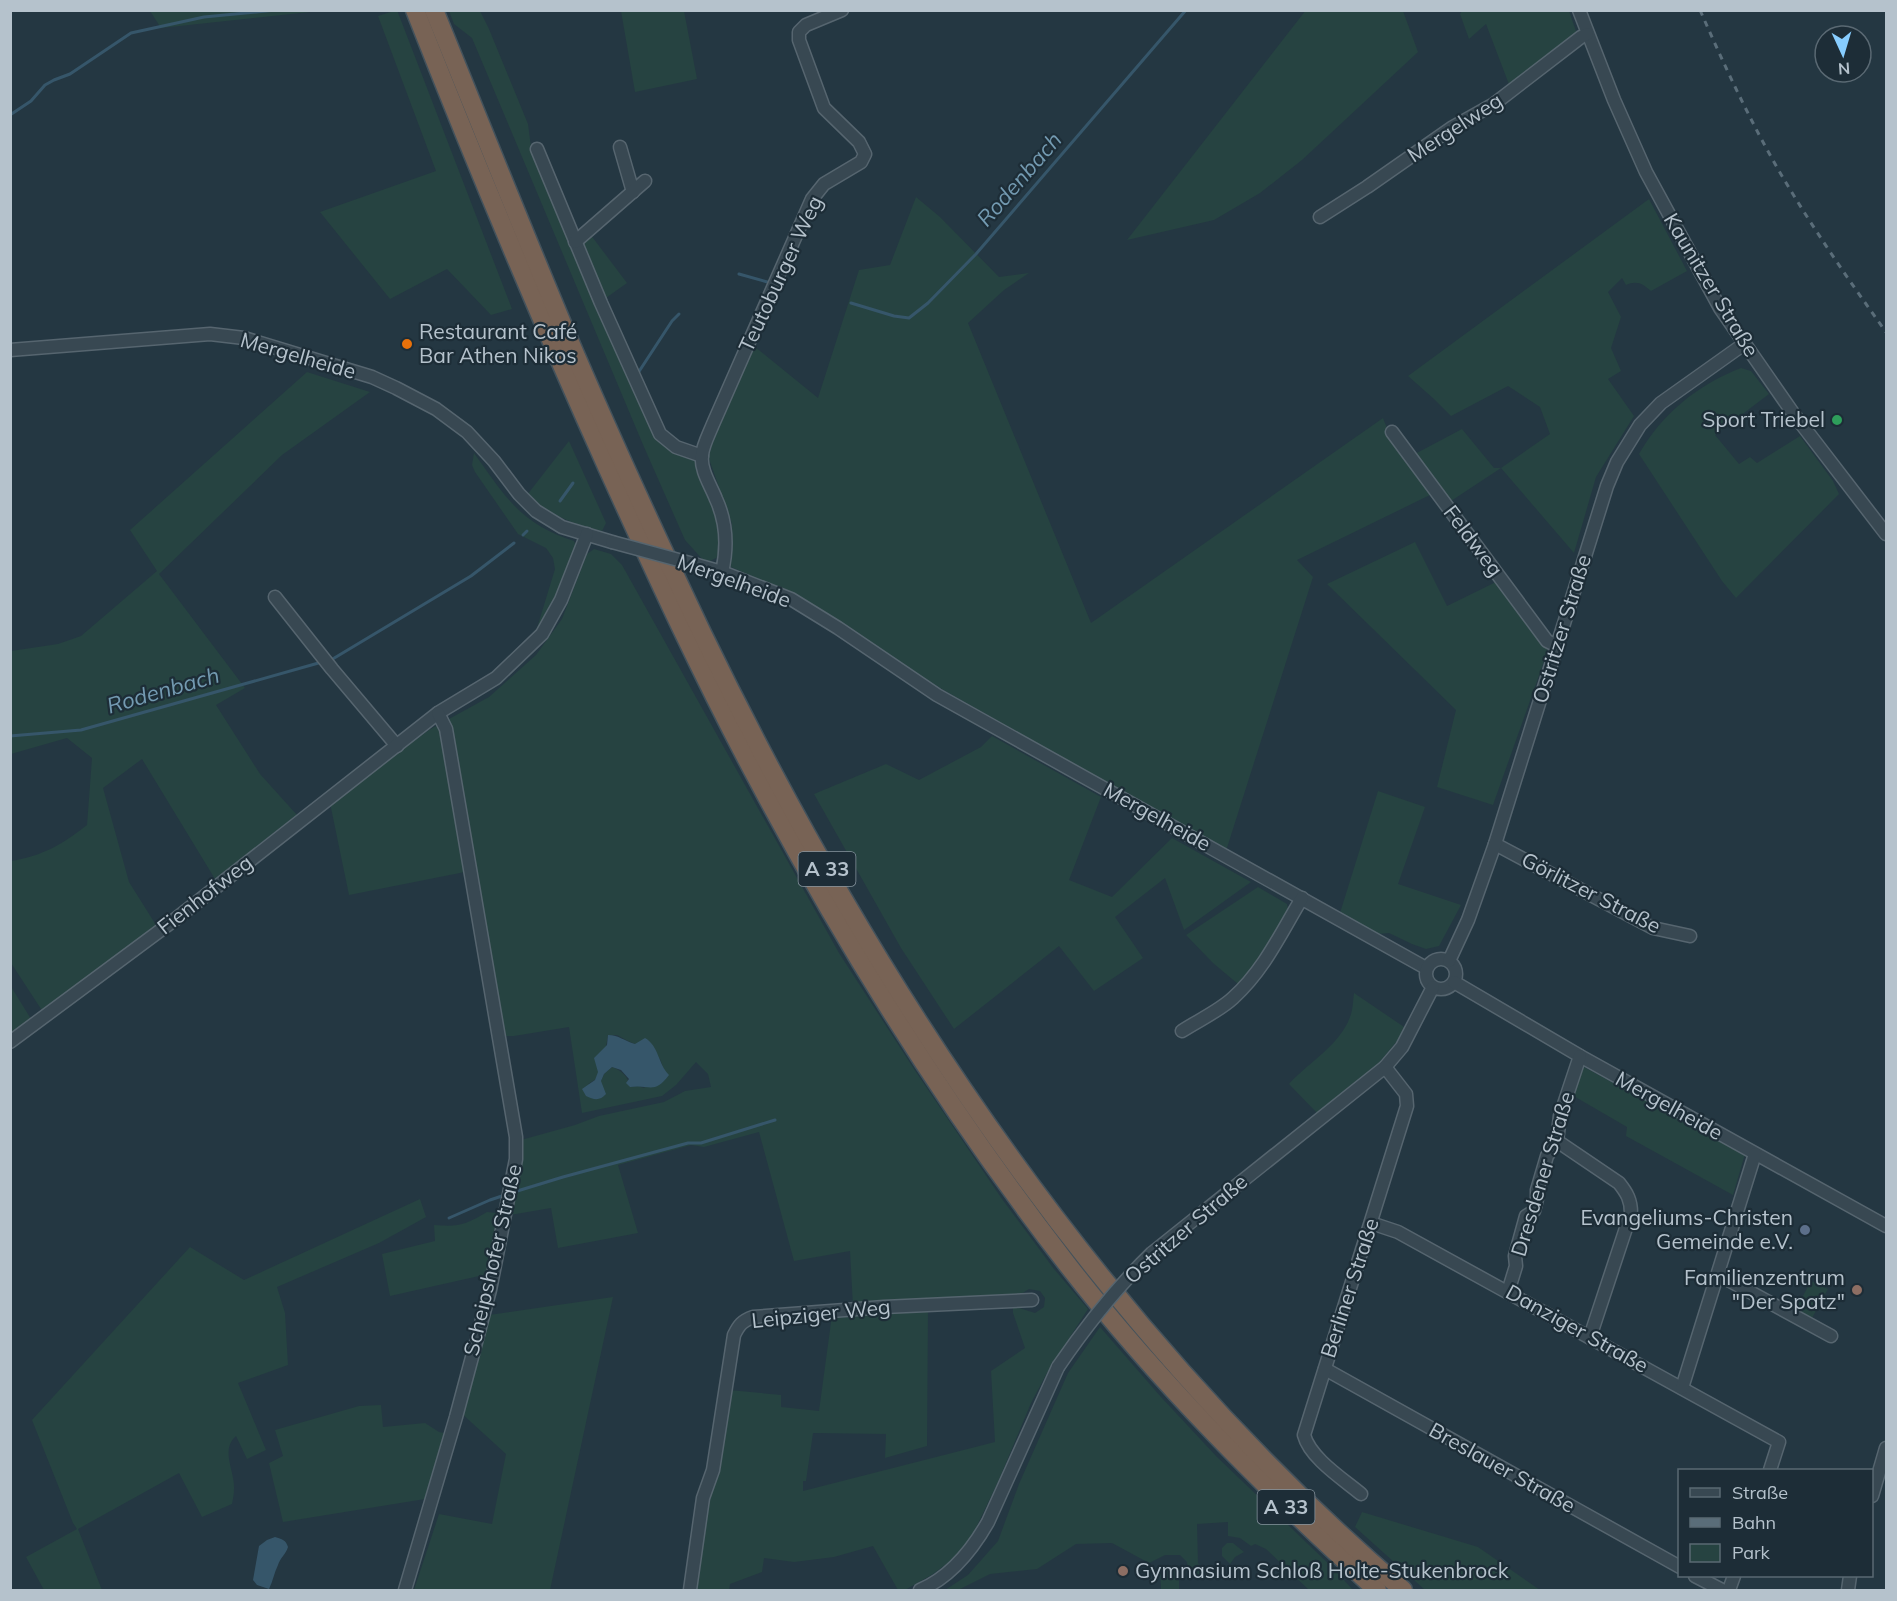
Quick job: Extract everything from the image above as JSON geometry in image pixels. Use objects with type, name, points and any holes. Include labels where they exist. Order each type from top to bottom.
[{"type":"highway","name":"A 33","points":[[427,17],[555,352],[665,595],[758,781],[840,927],[930,1072],[995,1167],[1069,1266],[1133,1344],[1200,1418],[1289,1510],[1377,1590]]},
{"type":"highway","name":"A 33","points":[[427,17],[657,537],[704,637],[772,770],[846,903],[926,1035],[1008,1155],[1148,1335],[1223,1418],[1292,1488],[1403,1590]]},
{"type":"street","name":"Teutoburger Weg","points":[[702,456],[713,424],[812,199],[824,184],[861,162],[865,154],[859,142],[824,108],[799,40],[799,32],[806,25],[842,10]]},
{"type":"street","name":"Kaunitzer Straße","points":[[1579,10],[1623,122],[1646,172],[1720,309],[1793,413],[1887,534]]},
{"type":"street","name":"Mergelweg","points":[[1320,217],[1368,187],[1454,127],[1494,104],[1587,34]]},
{"type":"street","points":[[620,147],[633,192]]},
{"type":"street","points":[[537,150],[660,434],[676,447],[702,456],[704,473],[718,502],[727,532],[722,572]]},
{"type":"street","points":[[575,242],[645,181]]},
{"type":"street","name":"Mergelheide","points":[[10,350],[210,334],[244,338],[372,377],[436,409],[467,432],[494,461],[519,494],[536,511],[562,527],[722,572],[791,599],[937,694],[1426,968]]},
{"type":"street","name":"Ostritzer Straße","points":[[1449,961],[1468,920],[1495,844],[1607,486],[1617,462],[1640,425],[1661,403],[1744,344]]},
{"type":"street","name":"Feldweg","points":[[1392,432],[1547,640],[1557,646]]},
{"type":"street","name":"Fienhofweg","points":[[10,1042],[173,921],[438,713],[496,678],[542,634],[561,600],[587,534]]},
{"type":"street","points":[[275,597],[397,746]]},
{"type":"street","name":"Scheipshofer Straße","points":[[405,1590],[490,1290],[516,1159],[516,1137],[446,729],[438,713]]},
{"type":"street","name":"Görlitzer Straße","points":[[1495,844],[1653,928],[1690,936]]},
{"type":"street","points":[[1182,1031],[1224,1005],[1255,974],[1268,957],[1302,898]]},
{"type":"street","points":[[1436,959],[1449,961],[1455,968],[1454,982],[1447,988],[1433,987],[1426,977],[1426,968],[1436,959]]},
{"type":"street","name":"Mergelheide","points":[[1454,982],[1580,1056],[1887,1226]]},
{"type":"street","name":"Ostritzer Straße","points":[[920,1590],[929,1587],[951,1570],[974,1545],[988,1522],[1058,1367],[1107,1301],[1152,1253],[1385,1067],[1402,1047],[1433,987]]},
{"type":"street","name":"Dresdener Straße","points":[[1508,1292],[1526,1216],[1534,1211],[1546,1156],[1557,1141],[1560,1116],[1580,1056]]},
{"type":"street","name":"Berliner Straße","points":[[1361,1494],[1329,1469],[1306,1443],[1304,1435],[1407,1106],[1406,1094],[1385,1067]]},
{"type":"street","points":[[1557,1141],[1618,1183],[1631,1202],[1631,1213],[1590,1337]]},
{"type":"street","points":[[1682,1388],[1755,1154]]},
{"type":"street","name":"Danziger Straße","points":[[1371,1223],[1398,1232],[1779,1442],[1770,1469]]},
{"type":"street","points":[[1719,1275],[1831,1336]]},
{"type":"street","name":"Leipziger Weg","points":[[690,1590],[703,1498],[713,1470],[734,1335],[743,1321],[753,1317],[884,1307],[1032,1300]]},
{"type":"street","name":"Breslauer Straße","points":[[1325,1369],[1678,1566]]},
{"type":"street","points":[[1873,1493],[1887,1448]]},
{"type":"street","points":[[1699,1577],[1722,1590]]},
{"type":"green space","points":[[397,10],[512,309],[491,315],[447,269],[390,299],[320,212],[436,171],[378,16]]},
{"type":"green space","points":[[1306,10],[1403,11],[1418,52],[1302,160],[1260,193],[1214,220],[1127,240]]},
{"type":"green space","points":[[1463,10],[1569,11],[1577,34],[1510,87],[1486,24],[1469,39],[1460,14]]},
{"type":"green space","points":[[150,11],[319,11],[161,28]]},
{"type":"green space","points":[[449,11],[480,11],[528,124],[531,147],[652,430],[697,462],[721,522],[720,556],[710,561],[704,561],[685,540],[472,38],[454,24]]},
{"type":"green space","points":[[621,11],[684,11],[697,79],[635,92]]},
{"type":"green space","points":[[916,197],[940,217],[999,277],[1029,273],[1004,290],[968,323],[1091,623],[1383,418],[1398,448],[1432,494],[1297,560],[1313,577],[1226,851],[940,688],[793,594],[731,567],[732,524],[708,456],[729,398],[754,346],[818,398],[859,270],[890,265]]},
{"type":"green space","points":[[1649,199],[1687,271],[1651,291],[1640,284],[1626,285],[1622,278],[1608,292],[1621,317],[1611,348],[1621,371],[1608,379],[1634,416],[1596,477],[1574,553],[1501,468],[1550,434],[1540,407],[1508,386],[1451,416],[1408,376]]},
{"type":"green space","points":[[590,234],[627,283],[603,300],[581,242]]},
{"type":"green space","points":[[1741,368],[1751,371],[1769,394],[1715,435],[1739,464],[1750,457],[1757,463],[1800,436],[1833,481],[1839,494],[1736,598],[1722,581],[1639,454],[1658,426],[1682,402],[1710,383]]},
{"type":"green space","points":[[307,372],[370,392],[282,455],[159,574],[245,688],[216,705],[260,774],[297,815],[215,879],[142,759],[103,788],[129,882],[156,925],[43,1012],[11,963],[10,861],[51,849],[87,825],[92,758],[67,738],[11,754],[11,651],[58,644],[81,636],[157,571],[130,530]]},
{"type":"green space","points":[[1462,429],[1494,468],[1501,468],[1448,503],[1413,455]]},
{"type":"green space","points":[[569,441],[606,523],[602,531],[562,518],[527,495]]},
{"type":"green space","points":[[474,453],[515,507],[540,526],[574,541],[577,549],[558,598],[539,632],[518,654],[537,628],[555,569],[553,558],[546,548],[518,534],[475,472],[472,465]]},
{"type":"green space","points":[[1415,542],[1447,606],[1496,582],[1548,650],[1493,805],[1437,787],[1456,710],[1327,584]]},
{"type":"green space","points":[[594,549],[611,554],[622,565],[839,953],[1002,1199],[1054,1269],[1088,1309],[1048,1371],[1031,1403],[998,1482],[973,1534],[953,1559],[905,1590],[898,1590],[873,1546],[834,1557],[794,1562],[764,1558],[762,1572],[730,1584],[729,1590],[694,1590],[707,1500],[729,1390],[781,1395],[781,1407],[819,1411],[832,1315],[928,1309],[927,1446],[885,1458],[886,1434],[813,1433],[803,1491],[995,1442],[991,1371],[1025,1348],[1013,1313],[1013,1306],[1035,1313],[1044,1307],[1045,1298],[1040,1291],[1029,1289],[1015,1298],[853,1306],[850,1251],[794,1261],[759,1132],[704,1147],[691,1145],[618,1165],[638,1233],[558,1248],[551,1208],[510,1215],[521,1140],[599,1116],[664,1102],[685,1091],[711,1087],[708,1074],[696,1062],[676,1085],[662,1096],[582,1113],[569,1027],[503,1036],[475,870],[349,895],[330,803],[429,730],[489,697],[536,655],[562,619],[587,554]],"holes":[[[608,1035],[617,1035],[660,1059],[664,1070],[644,1088],[630,1087],[624,1074],[612,1067],[604,1074],[601,1081],[588,1084],[596,1079],[601,1070]]]},
{"type":"green space","points":[[992,736],[1101,797],[1069,880],[1112,897],[1172,838],[1251,882],[1184,930],[1165,878],[1115,917],[1143,958],[1094,991],[1059,946],[954,1029],[901,948],[814,794],[886,764],[919,780],[981,747]]},
{"type":"green space","points":[[1378,791],[1425,807],[1398,884],[1461,905],[1439,946],[1426,949],[1389,933],[1378,934],[1340,913]]},
{"type":"green space","points":[[1258,887],[1287,904],[1288,909],[1265,955],[1238,984],[1213,963],[1186,935]]},
{"type":"green space","points":[[10,985],[31,1019],[11,1034]]},
{"type":"green space","points":[[1354,993],[1407,1029],[1373,1070],[1318,1114],[1289,1084],[1339,1036],[1351,1014]]},
{"type":"green space","points":[[1582,1066],[1745,1154],[1733,1195],[1626,1136],[1627,1127],[1572,1095]]},
{"type":"green space","points":[[420,1199],[426,1217],[379,1243],[277,1287],[285,1313],[288,1365],[238,1383],[266,1450],[247,1459],[236,1436],[231,1442],[229,1461],[234,1482],[232,1504],[202,1517],[179,1473],[78,1529],[102,1590],[44,1590],[26,1557],[77,1529],[32,1420],[190,1247],[244,1280]]},
{"type":"green space","points":[[487,1212],[500,1215],[488,1274],[390,1296],[382,1254],[435,1241],[434,1225],[462,1224]]},
{"type":"green space","points":[[1811,1281],[1828,1289],[1812,1318],[1796,1309]]},
{"type":"green space","points":[[613,1297],[550,1590],[414,1590],[439,1514],[492,1524],[506,1454],[460,1412],[489,1315]]},
{"type":"green space","points":[[1100,1327],[1217,1457],[1353,1590],[1309,1590],[1266,1549],[1255,1544],[1251,1546],[1240,1538],[1228,1536],[1228,1522],[1197,1524],[1198,1563],[1205,1571],[1202,1575],[1188,1575],[1187,1562],[1180,1555],[1165,1555],[1149,1563],[1112,1543],[1076,1544],[1037,1569],[990,1574],[958,1590],[945,1590],[968,1575],[998,1541],[1019,1484],[1068,1373]]},
{"type":"green space","points":[[381,1405],[383,1427],[425,1423],[444,1433],[425,1499],[283,1522],[269,1463],[283,1456],[275,1430],[359,1406]]},
{"type":"green space","points":[[1362,1512],[1478,1547],[1540,1590],[1425,1590],[1355,1527]]},
{"type":"green space","points":[[1227,1543],[1233,1543],[1244,1552],[1235,1557],[1230,1564],[1222,1556],[1222,1548]]},
{"type":"green space","points":[[1160,1567],[1179,1567],[1179,1590],[1161,1590]]},
{"type":"water","points":[[608,1035],[635,1044],[645,1038],[650,1041],[669,1075],[655,1087],[630,1087],[626,1083],[629,1079],[621,1070],[612,1067],[604,1074],[601,1081],[606,1094],[597,1099],[586,1096],[582,1089],[595,1080],[598,1072],[594,1058],[607,1045]]},
{"type":"water","points":[[275,1537],[283,1540],[288,1547],[269,1589],[257,1585],[253,1580],[259,1546]]},
{"type":"waterway","points":[[10,115],[31,101],[45,85],[70,74],[131,33],[204,17],[276,10]]},
{"type":"waterway","name":"Rodenbach","points":[[851,303],[894,316],[909,318],[928,303],[976,254],[1186,10]]},
{"type":"waterway","name":"Rodenbach","points":[[739,274],[771,283]]},
{"type":"waterway","name":"Rodenbach","points":[[638,373],[679,314]]},
{"type":"waterway","name":"Rodenbach","points":[[560,501],[573,483]]},
{"type":"waterway","name":"Rodenbach","points":[[523,535],[527,531]]},
{"type":"waterway","name":"Rodenbach","points":[[331,660],[471,576],[514,543]]},
{"type":"waterway","name":"Rodenbach","points":[[10,736],[81,730],[322,662]]},
{"type":"waterway","points":[[514,1192],[688,1143],[701,1143],[775,1120]]},
{"type":"waterway","points":[[449,1218],[505,1195]]},
{"type":"railway","points":[[1700,10],[1739,94],[1782,176],[1832,256],[1886,332]]},
{"type":"place","name":"Restaurant Café Bar Athen Nikos","points":[[407,344]]},
{"type":"place","name":"Sport Triebel","points":[[1837,420]]},
{"type":"place","name":"Evangeliums-Christen Gemeinde e.V.","points":[[1805,1230]]},
{"type":"place","name":"Familienzentrum \"Der Spatz\"","points":[[1857,1290]]},
{"type":"place","name":"Gymnasium Schloß Holte-Stukenbrock","points":[[1123,1571]]}]
